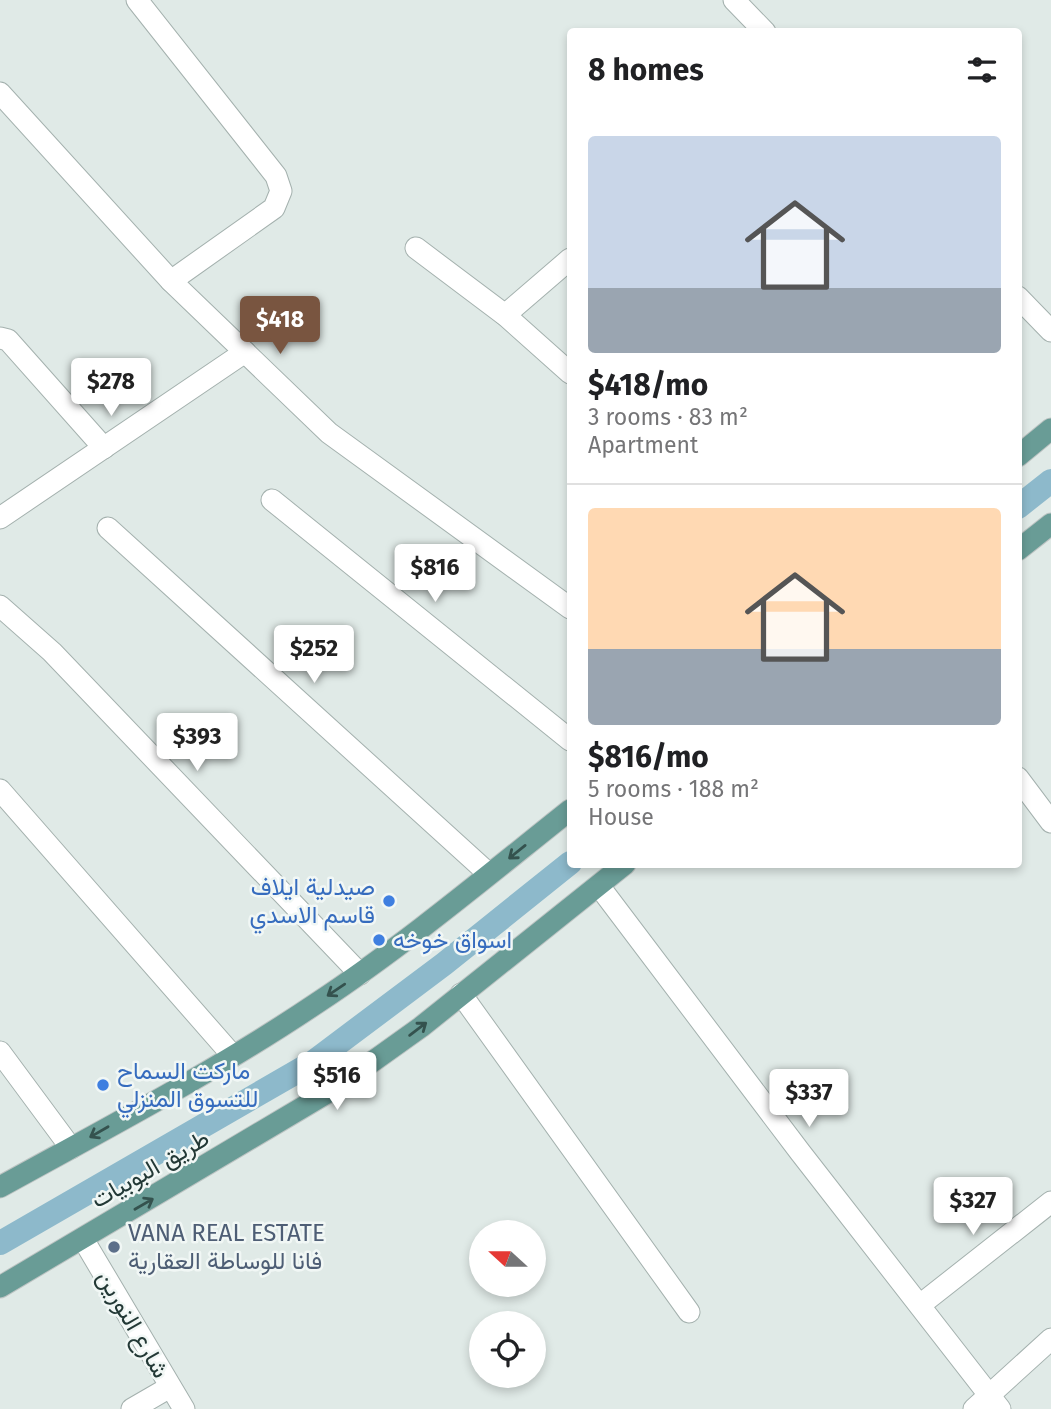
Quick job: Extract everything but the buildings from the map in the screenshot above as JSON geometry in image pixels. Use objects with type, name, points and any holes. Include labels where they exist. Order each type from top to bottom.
[{"type":"main road","points":[[1022,453],[1051,429]]},
{"type":"main road","points":[[1022,547],[1051,524]]},
{"type":"main road","points":[[0,1186],[233,1056],[360,974],[567,812]]},
{"type":"main road","name":"طريق البوبيات","points":[[0,1287],[337,1087],[461,994],[620,868]]},
{"type":"street","points":[[137,0],[276,176],[281,191],[274,208],[171,281]]},
{"type":"street","points":[[734,0],[761,28]]},
{"type":"street","points":[[0,93],[171,281],[329,433],[567,606]]},
{"type":"street","points":[[416,248],[505,315],[567,370]]},
{"type":"street","points":[[505,315],[567,262]]},
{"type":"street","points":[[1022,301],[1051,331]]},
{"type":"street","points":[[0,338],[8,340],[104,447]]},
{"type":"street","points":[[0,518],[245,352]]},
{"type":"street","points":[[272,500],[567,738]]},
{"type":"street","points":[[108,528],[489,874]]},
{"type":"street","points":[[0,606],[52,652],[360,974]]},
{"type":"street","points":[[1022,783],[1051,822]]},
{"type":"street","points":[[0,790],[233,1056]]},
{"type":"street","points":[[599,886],[800,1152],[920,1305],[987,1404],[1051,1339]]},
{"type":"street","points":[[461,994],[689,1312]]},
{"type":"street","points":[[0,1052],[71,1148]]},
{"type":"street","points":[[920,1305],[1051,1202]]},
{"type":"street","name":"شارع النورين","points":[[83,1239],[184,1409]]},
{"type":"street","points":[[132,1409],[170,1387]]},
{"type":"waterway","points":[[1022,504],[1051,481]]},
{"type":"waterway","points":[[0,1243],[312,1063],[444,964],[567,865]]},
{"type":"place","name":"صيدلية ايلاف قاسم الاسدي","points":[[389,901]]},
{"type":"place","name":"اسواق خوخه","points":[[379,940]]},
{"type":"place","name":"ماركت السماح للتسوق المنزلي","points":[[103,1085]]},
{"type":"place","name":"VANA REAL ESTATE فانا للوساطة العقارية","points":[[114,1247]]}]
